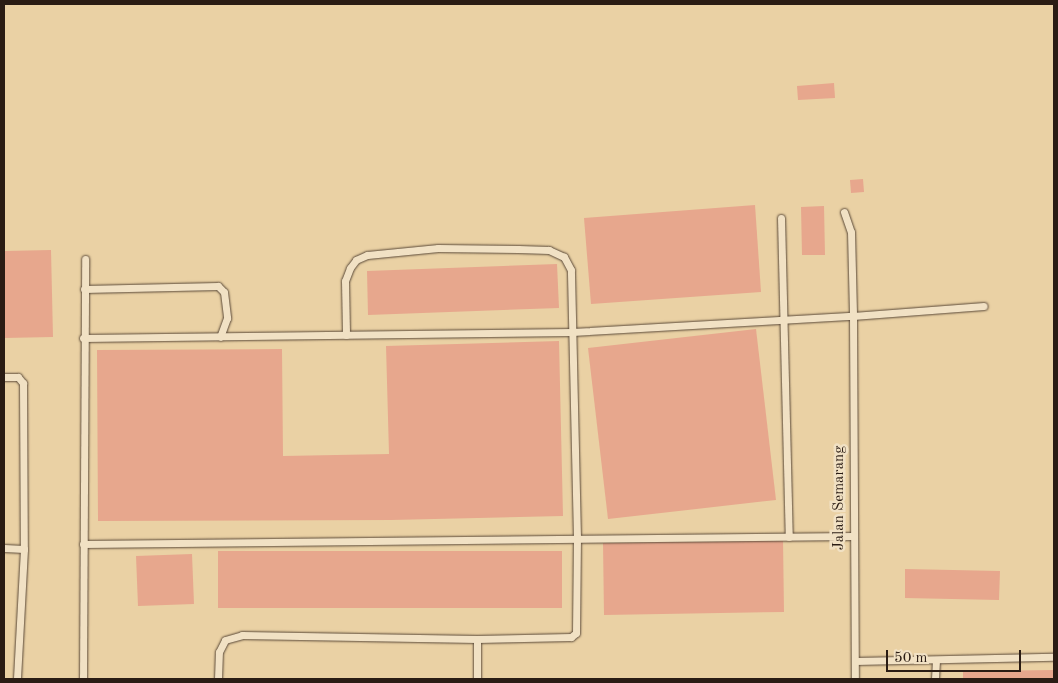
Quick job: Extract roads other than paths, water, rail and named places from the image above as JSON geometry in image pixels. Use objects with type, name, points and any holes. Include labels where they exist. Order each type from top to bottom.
[{"type":"lane","name":"Jalan Semarang","points":[[844,212],[851,232],[853,316],[855,679]]},
{"type":"lane","points":[[781,218],[789,537]]},
{"type":"lane","points":[[218,679],[219,652],[225,640],[242,634],[477,639],[574,635],[577,627],[577,538],[570,270],[564,257],[557,253],[518,249],[438,248],[376,253],[356,260],[350,268],[345,282],[346,335]]},
{"type":"lane","points":[[83,679],[82,544],[85,259]]},
{"type":"lane","points":[[84,289],[218,286],[224,292],[227,318],[220,337]]},
{"type":"lane","points":[[83,338],[572,332],[853,316],[984,306]]},
{"type":"lane","points":[[4,377],[18,377],[23,383],[24,549],[16,679]]},
{"type":"lane","points":[[82,544],[854,536]]},
{"type":"lane","points":[[4,548],[24,549]]},
{"type":"lane","points":[[477,639],[477,679]]},
{"type":"lane","points":[[855,661],[1054,657]]},
{"type":"lane","points":[[935,679],[936,660]]}]
